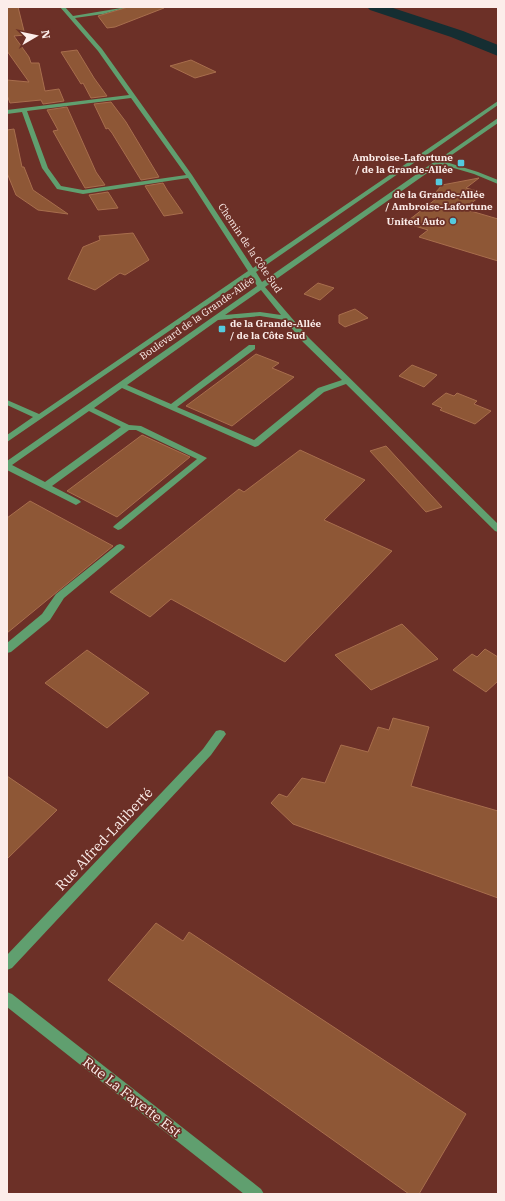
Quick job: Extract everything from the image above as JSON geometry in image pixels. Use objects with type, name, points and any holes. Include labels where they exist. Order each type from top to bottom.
[{"type":"street","name":"Chemin de la Côte Sud","points":[[62,7],[73,17],[100,50],[190,176],[251,272],[287,318],[498,529]]},
{"type":"street","points":[[73,17],[103,14],[125,7]]},
{"type":"street","points":[[7,112],[132,96]]},
{"type":"street","name":"Boulevard de la Grande-Allée","points":[[7,439],[498,103]]},
{"type":"street","points":[[24,111],[45,168],[59,188],[83,192],[190,176]]},
{"type":"street","name":"Boulevard de la Grande-Allée","points":[[7,466],[498,120]]},
{"type":"street","points":[[420,156],[498,182]]},
{"type":"street","points":[[216,318],[260,314],[287,318]]},
{"type":"street","points":[[172,407],[252,347]]},
{"type":"street","points":[[121,385],[255,444],[321,390],[348,380]]},
{"type":"street","points":[[7,402],[39,417]]},
{"type":"street","points":[[88,408],[127,427],[138,428],[203,458],[118,527]]},
{"type":"street","points":[[45,486],[127,427]]},
{"type":"street","points":[[7,466],[76,502]]},
{"type":"street","points":[[7,649],[46,617],[60,596],[120,548]]},
{"type":"street","name":"Rue Alfred-Laliberté","points":[[7,964],[207,752],[220,734]]},
{"type":"street","name":"Rue La Fayette Est","points":[[7,999],[256,1194]]},
{"type":"building","points":[[7,7],[18,7],[25,35],[14,36],[29,57],[31,63],[39,63],[45,91],[59,89],[64,101],[43,104],[41,100],[10,103],[7,95],[7,80],[29,82],[7,51]]},
{"type":"building","points":[[128,7],[164,8],[115,27],[107,28],[98,16]]},
{"type":"building","points":[[77,50],[107,96],[91,98],[83,83],[81,84],[61,52]]},
{"type":"building","points":[[191,60],[216,72],[195,78],[170,66]]},
{"type":"building","points":[[111,102],[126,122],[159,177],[141,180],[112,133],[108,128],[106,129],[94,104]]},
{"type":"building","points":[[67,107],[96,172],[105,185],[85,188],[53,131],[58,130],[47,110]]},
{"type":"building","points":[[14,129],[22,167],[24,167],[33,190],[68,214],[38,210],[16,195],[7,173],[7,130]]},
{"type":"building","name":"United Auto","points":[[479,178],[466,188],[484,193],[464,209],[498,219],[498,261],[419,237],[428,230],[405,223],[436,199],[436,192],[442,185]]},
{"type":"building","points":[[163,183],[183,213],[164,216],[145,186]]},
{"type":"building","points":[[108,192],[118,208],[98,210],[89,195]]},
{"type":"building","points":[[133,233],[149,260],[125,275],[120,273],[95,290],[68,279],[83,247],[100,240],[99,236]]},
{"type":"building","points":[[318,283],[334,288],[320,300],[304,294]]},
{"type":"building","points":[[355,309],[368,318],[345,327],[339,323],[339,315]]},
{"type":"building","points":[[256,354],[279,363],[272,368],[294,377],[232,426],[186,406]]},
{"type":"building","points":[[412,365],[437,375],[424,387],[399,376]]},
{"type":"building","points":[[446,393],[454,396],[457,393],[477,401],[474,404],[491,411],[475,424],[440,410],[442,408],[432,404]]},
{"type":"building","points":[[142,435],[190,457],[117,517],[67,491]]},
{"type":"building","points":[[386,446],[442,507],[426,512],[370,451]]},
{"type":"building","points":[[300,450],[365,480],[324,520],[392,551],[285,662],[171,599],[150,617],[110,592],[239,489],[244,492]]},
{"type":"building","points":[[30,501],[113,546],[7,633],[7,518]]},
{"type":"building","points":[[402,624],[438,659],[371,690],[335,655]]},
{"type":"building","points":[[485,649],[498,657],[498,681],[486,692],[453,670],[472,654],[477,657]]},
{"type":"building","points":[[87,650],[149,693],[107,728],[45,683]]},
{"type":"building","points":[[393,718],[429,727],[411,786],[498,811],[498,898],[293,824],[271,803],[279,794],[287,797],[302,778],[325,783],[341,745],[368,752],[378,727],[389,730]]},
{"type":"building","points":[[7,776],[57,810],[7,859]]},
{"type":"building","points":[[156,923],[183,941],[189,932],[466,1114],[419,1194],[409,1194],[108,980]]},
{"type":"waterway","points":[[375,7],[457,34],[498,51]]},
{"type":"place","name":"Ambroise-Lafortune / de la Grande-Allée","points":[[461,163]]},
{"type":"place","name":"de la Grande-Allée / Ambroise-Lafortune","points":[[439,182]]},
{"type":"place","name":"United Auto","points":[[453,221]]},
{"type":"place","name":"de la Grande-Allée / de la Côte Sud","points":[[222,329]]}]
